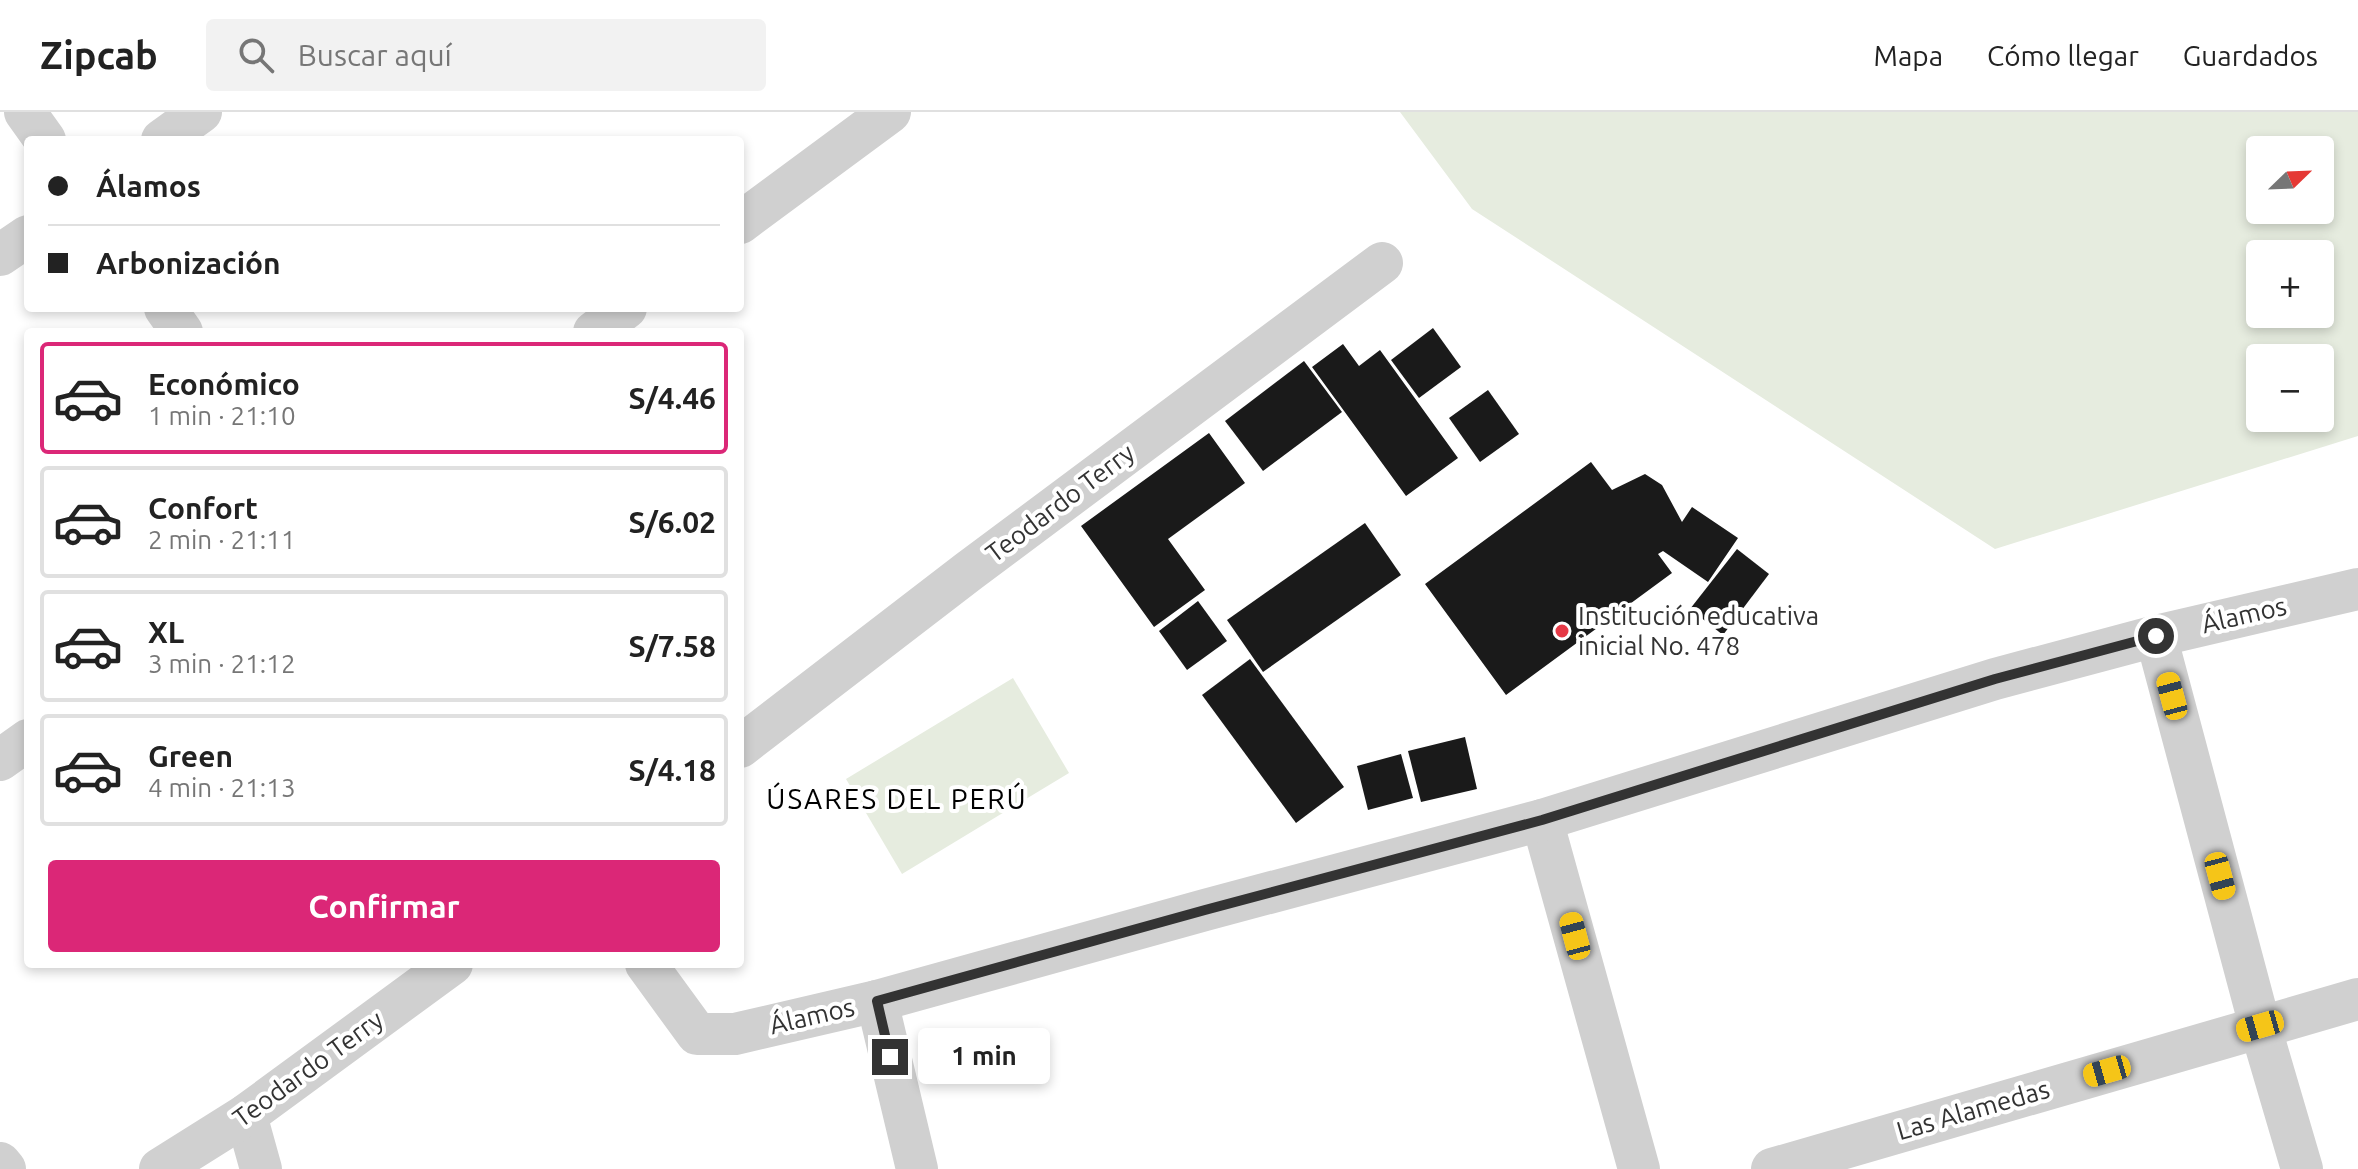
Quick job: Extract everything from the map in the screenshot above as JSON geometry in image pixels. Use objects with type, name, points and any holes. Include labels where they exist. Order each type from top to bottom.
[{"type":"street","points":[[25,112],[42,136]]},
{"type":"street","points":[[168,136],[201,112]]},
{"type":"street","points":[[744,220],[890,112]]},
{"type":"street","points":[[0,255],[24,239]]},
{"type":"street","name":"Teodardo Terry","points":[[744,744],[969,571],[1382,263]]},
{"type":"street","points":[[599,328],[621,312]]},
{"type":"street","name":"Álamos","points":[[649,968],[697,1034],[735,1034],[877,1001],[1542,820],[1995,679],[2156,636],[2358,589]]},
{"type":"street","points":[[2156,636],[2260,1026],[2302,1169]]},
{"type":"street","points":[[0,760],[24,743]]},
{"type":"street","points":[[1542,820],[1639,1169]]},
{"type":"street","name":"Teodardo Terry","points":[[160,1169],[246,1115],[447,968]]},
{"type":"street","name":"Las Alamedas","points":[[1772,1169],[2358,999]]},
{"type":"street","points":[[877,1001],[917,1169]]},
{"type":"street","points":[[246,1115],[261,1169]]},
{"type":"street","points":[[0,1163],[5,1169]]},
{"type":"shaded area","points":[[1400,112],[2358,112],[2358,436],[1995,549],[1472,209]]},
{"type":"shaded area","points":[[1013,678],[1069,773],[902,874],[846,779]]},
{"type":"building","points":[[1433,328],[1461,367],[1419,398],[1391,360]]},
{"type":"building","points":[[1343,344],[1359,366],[1380,350],[1458,458],[1406,496],[1312,367]]},
{"type":"building","points":[[1304,361],[1342,412],[1263,471],[1225,421]]},
{"type":"building","points":[[1488,390],[1519,434],[1480,462],[1449,418]]},
{"type":"building","points":[[1209,433],[1245,483],[1168,539],[1205,590],[1154,627],[1081,526]]},
{"type":"building","points":[[1591,462],[1612,490],[1645,474],[1662,485],[1682,522],[1692,507],[1738,538],[1708,582],[1663,551],[1658,554],[1672,573],[1506,695],[1425,584]]},
{"type":"building","points":[[1365,523],[1401,575],[1263,672],[1227,620]]},
{"type":"building","points":[[1737,549],[1769,574],[1723,635],[1690,609]]},
{"type":"building","points":[[1198,601],[1227,641],[1187,670],[1159,631]]},
{"type":"building","points":[[1250,659],[1344,787],[1296,823],[1202,695]]},
{"type":"building","points":[[1465,737],[1477,789],[1421,802],[1408,751]]},
{"type":"building","points":[[1401,754],[1413,798],[1368,810],[1357,766]]},
{"type":"place","name":"Institución educativa inicial No. 478","points":[[1562,631]]},
{"type":"district","name":"ÚSARES DEL PERÚ","points":[[897,799]]},
{"type":"route","points":[[890,1057],[877,1001],[1542,820],[1995,679],[2156,636]]}]
